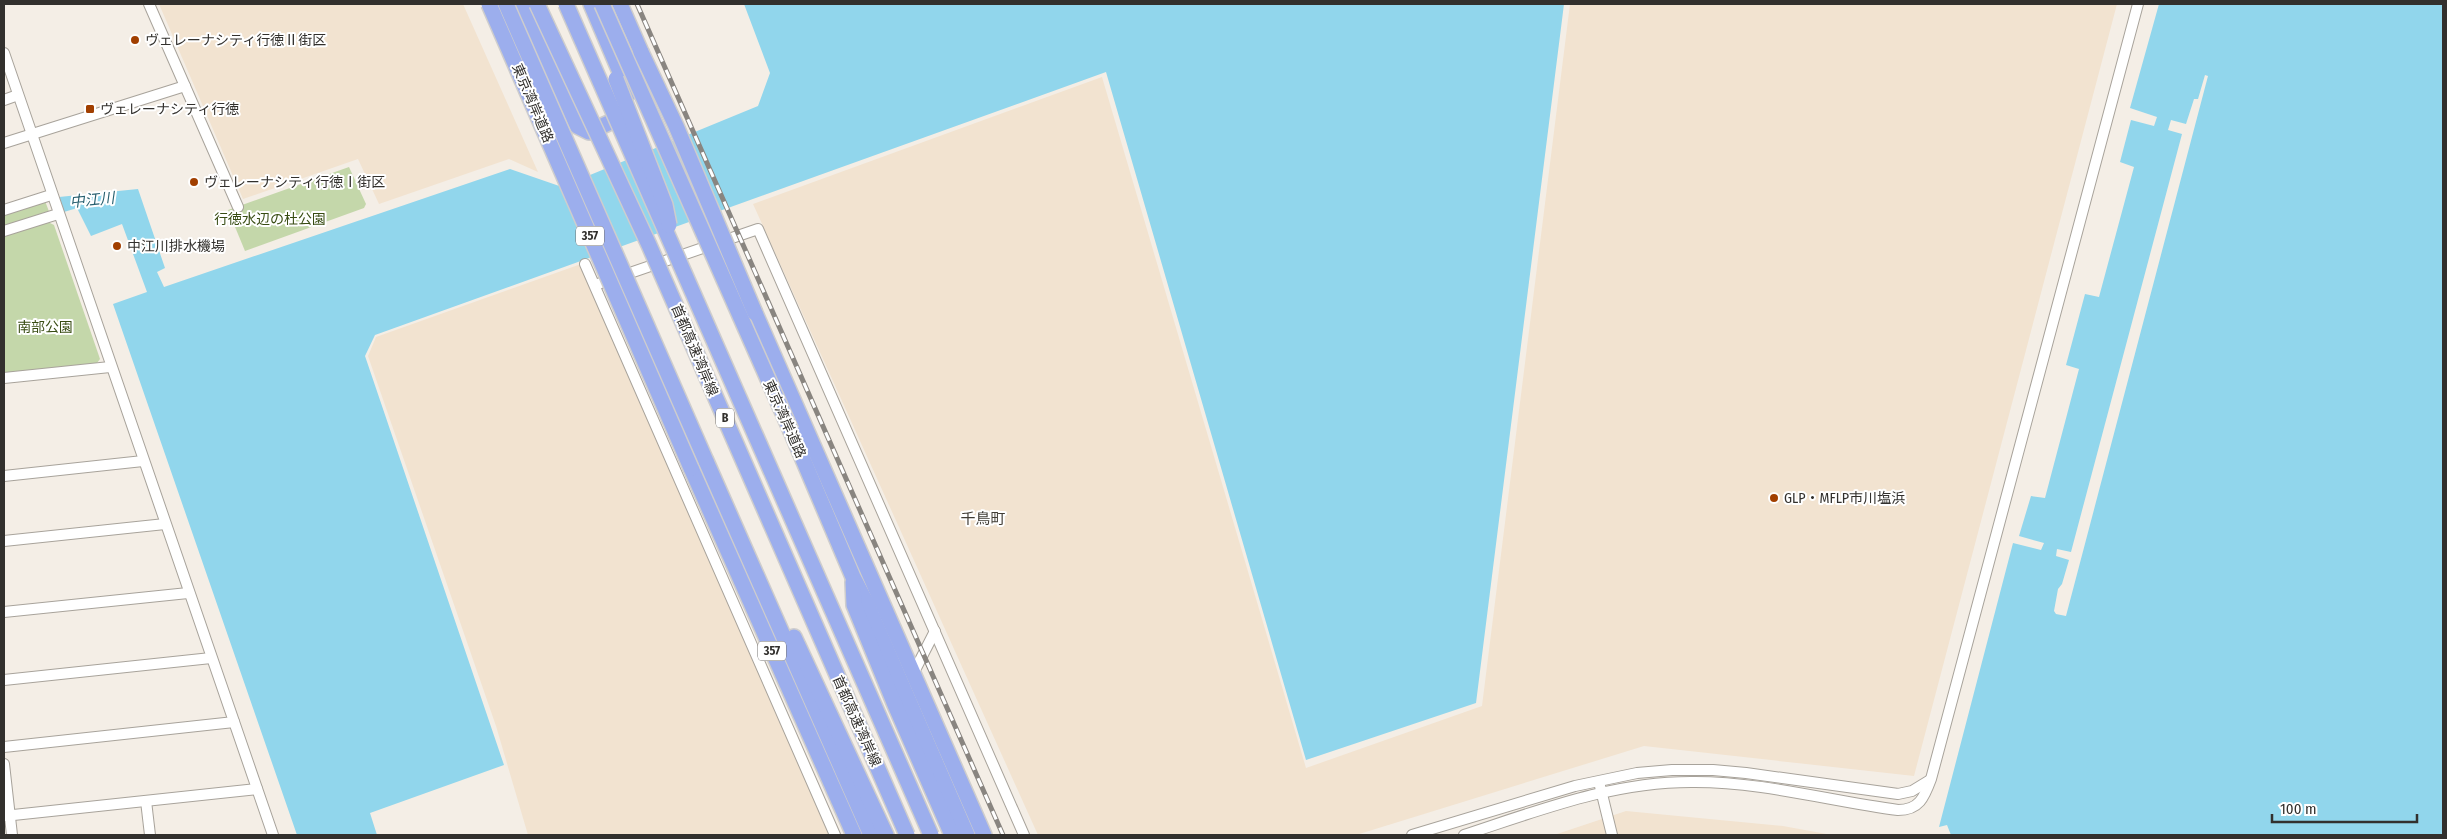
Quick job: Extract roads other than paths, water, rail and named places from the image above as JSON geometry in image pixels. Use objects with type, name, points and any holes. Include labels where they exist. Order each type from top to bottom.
[{"type":"highway","name":"東京湾岸道路","points":[[489,4],[691,468],[854,835]]},
{"type":"highway","name":"東京湾岸道路","points":[[506,4],[871,835]]},
{"type":"highway","points":[[522,4],[569,112],[582,130],[589,132],[625,117],[630,111],[632,103],[618,65],[591,4]]},
{"type":"highway","name":"首都高速湾岸線","points":[[538,4],[650,245],[907,835]]},
{"type":"highway","name":"首都高速湾岸線","points":[[566,4],[930,835]]},
{"type":"highway","points":[[582,4],[616,79],[666,205],[675,254]]},
{"type":"highway","name":"東京湾岸道路","points":[[602,4],[728,291],[798,428],[913,674],[984,835]]},
{"type":"highway","name":"東京湾岸道路","points":[[620,4],[676,126],[798,428],[853,577],[968,835]]},
{"type":"highway","points":[[641,52],[652,88],[704,214],[728,291]]},
{"type":"highway","points":[[521,74],[607,250],[626,276]]},
{"type":"highway","points":[[726,506],[809,668],[886,835]]},
{"type":"highway","points":[[853,577],[854,604],[895,705],[952,835]]},
{"type":"street","points":[[149,4],[238,207]]},
{"type":"street","points":[[1464,835],[1601,792],[1673,782],[1713,782],[1898,810],[1912,808],[1922,801],[1930,779],[2138,4]]},
{"type":"street","points":[[4,53],[110,367],[273,835]]},
{"type":"street","points":[[4,143],[185,86]]},
{"type":"street","points":[[4,100],[18,94]]},
{"type":"street","points":[[4,210],[51,195]]},
{"type":"street","points":[[4,231],[58,214]]},
{"type":"street","points":[[594,286],[758,229],[1024,835]]},
{"type":"street","points":[[585,264],[835,835]]},
{"type":"street","points":[[4,378],[110,367]]},
{"type":"street","points":[[4,476],[143,462]]},
{"type":"street","points":[[4,541],[165,524]]},
{"type":"street","points":[[4,612],[188,593]]},
{"type":"street","points":[[913,674],[935,631]]},
{"type":"street","points":[[4,680],[211,658]]},
{"type":"street","points":[[4,748],[234,722]]},
{"type":"street","points":[[4,764],[7,815],[12,835]]},
{"type":"street","points":[[1419,834],[1598,780],[1637,773],[1713,770],[1906,794],[1930,779]]},
{"type":"street","points":[[1598,780],[1612,835]]},
{"type":"street","points":[[7,815],[257,789]]},
{"type":"street","points":[[1868,806],[1871,790]]},
{"type":"street","points":[[1532,799],[1536,811]]},
{"type":"street","points":[[146,801],[150,835]]},
{"type":"street","points":[[1489,812],[1494,825]]},
{"type":"water","name":"中江川","points":[[744,4],[1564,4],[1476,703],[1306,760],[1106,72],[375,335],[365,356],[504,765],[370,813],[377,835],[297,835],[113,304],[147,292],[122,224],[91,236],[77,208],[64,212],[59,197],[138,189],[165,268],[157,272],[164,287],[510,169],[568,189],[590,175],[758,106],[770,73]]},
{"type":"water","points":[[2159,4],[2443,4],[2443,835],[1951,835],[1947,825],[1939,827],[2013,543],[2041,550],[2044,543],[2019,536],[2031,496],[2045,498],[2079,369],[2066,365],[2085,294],[2099,297],[2134,167],[2120,162],[2131,120],[2154,126],[2157,117],[2130,108]]},
{"type":"railway","points":[[637,4],[1003,835]]},
{"type":"place","name":"ヴェレーナシティ行徳Ⅱ街区","points":[[135,40]]},
{"type":"place","name":"ヴェレーナシティ行徳","points":[[90,109]]},
{"type":"place","name":"ヴェレーナシティ行徳Ⅰ街区","points":[[194,182]]},
{"type":"place","name":"中江川排水機場","points":[[117,246]]},
{"type":"place","name":"GLP・MFLP市川塩浜","points":[[1774,498]]},
{"type":"district","name":"千鳥町","points":[[983,519]]},
{"type":"park label","name":"行徳水辺の杜公園","points":[[270,219]]},
{"type":"park label","name":"南部公園","points":[[45,327]]}]
